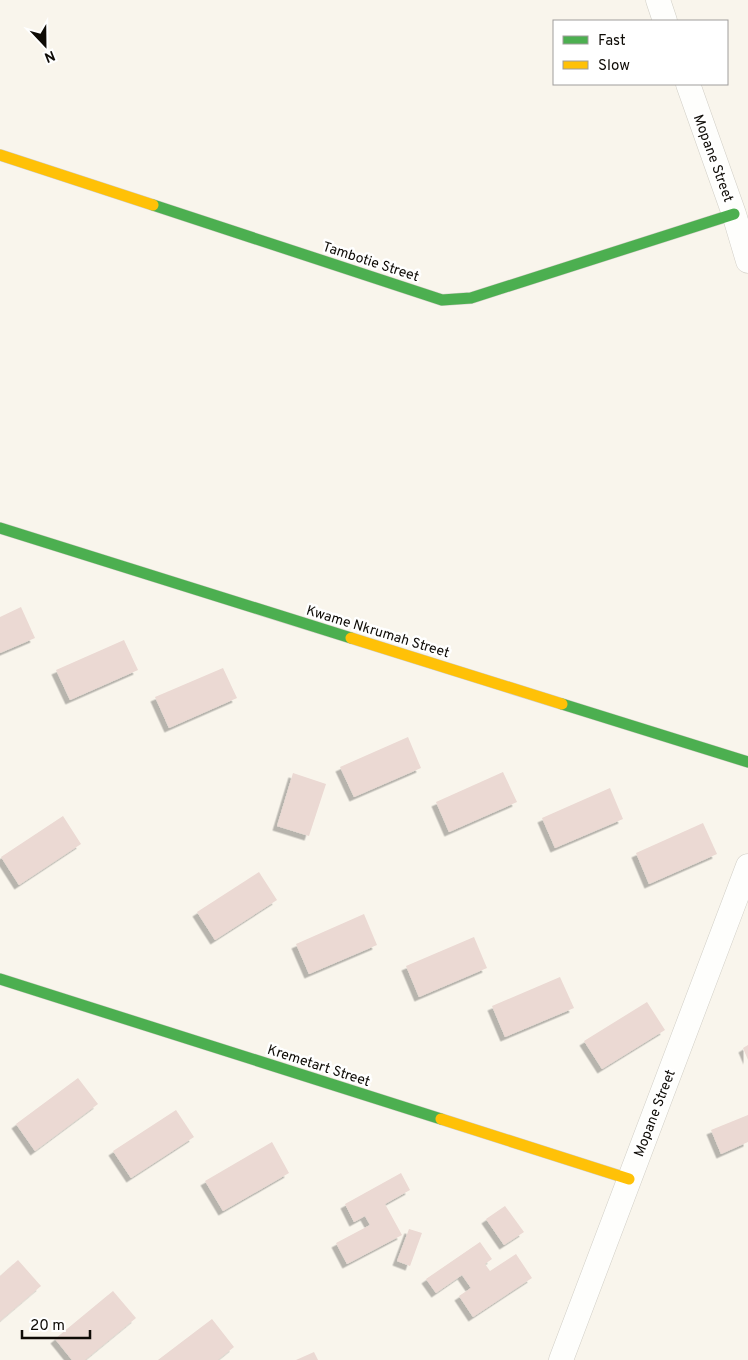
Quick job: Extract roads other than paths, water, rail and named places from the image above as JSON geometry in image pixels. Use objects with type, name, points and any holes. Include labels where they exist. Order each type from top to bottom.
[{"type":"street","points":[[658,0],[666,20]]},
{"type":"street","name":"Mopane Street","points":[[688,85],[734,214],[748,261]]},
{"type":"street","name":"Tambotie Street","points":[[0,155],[442,300],[471,298],[734,214]]},
{"type":"street","name":"Kwame Nkrumah Street","points":[[0,528],[748,762]]},
{"type":"street","name":"Mopane Street","points":[[561,1360],[748,866]]},
{"type":"street","name":"Kremetart Street","points":[[0,979],[629,1179]]}]
